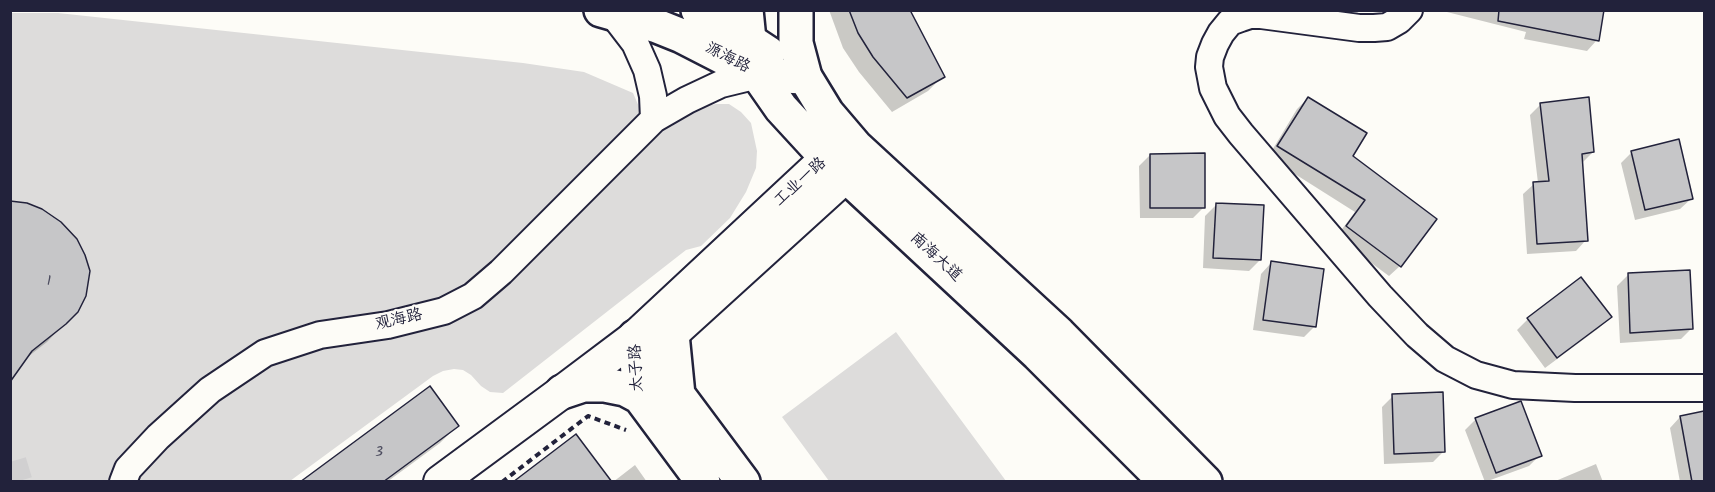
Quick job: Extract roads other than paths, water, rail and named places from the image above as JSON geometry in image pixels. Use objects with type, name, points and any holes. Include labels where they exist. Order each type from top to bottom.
[{"type":"main road","name":"源海路","points":[[698,10],[747,25],[805,77]]},
{"type":"main road","name":"南海大道","points":[[796,10],[796,43],[805,77],[827,113],[843,160],[1166,482]]},
{"type":"main road","name":"源海路","points":[[606,12],[657,26],[682,36],[758,75],[805,77]]},
{"type":"main road","name":"南海大道","points":[[747,25],[758,75],[781,108],[1059,334],[1205,482]]},
{"type":"main road","points":[[672,334],[678,395]]},
{"type":"main road","name":"太子路","points":[[635,337],[743,482]]},
{"type":"main road","name":"太子路","points":[[635,337],[640,398],[703,482]]},
{"type":"main road","points":[[562,392],[584,385],[605,385],[625,389],[640,398]]},
{"type":"street","points":[[1409,10],[1387,27],[1374,28],[1261,15],[1240,18],[1230,22],[1215,44],[1209,67],[1213,88],[1227,116],[1241,134],[1380,296],[1417,335],[1445,359],[1476,375],[1513,385],[1575,388],[1704,388]]},
{"type":"street","points":[[606,12],[634,43],[646,70],[653,96],[654,119]]},
{"type":"street","name":"观海路","points":[[123,482],[128,470],[158,437],[210,390],[265,353],[320,335],[388,325],[444,311],[473,296],[501,272],[654,119],[721,84],[758,75]]},
{"type":"street","name":"工业一路","points":[[672,334],[843,160]]},
{"type":"street","name":"工业一路","points":[[440,482],[635,337],[843,160]]},
{"type":"street","points":[[635,337],[672,334]]},
{"type":"tunnel","points":[[10,462],[16,482]]}]
